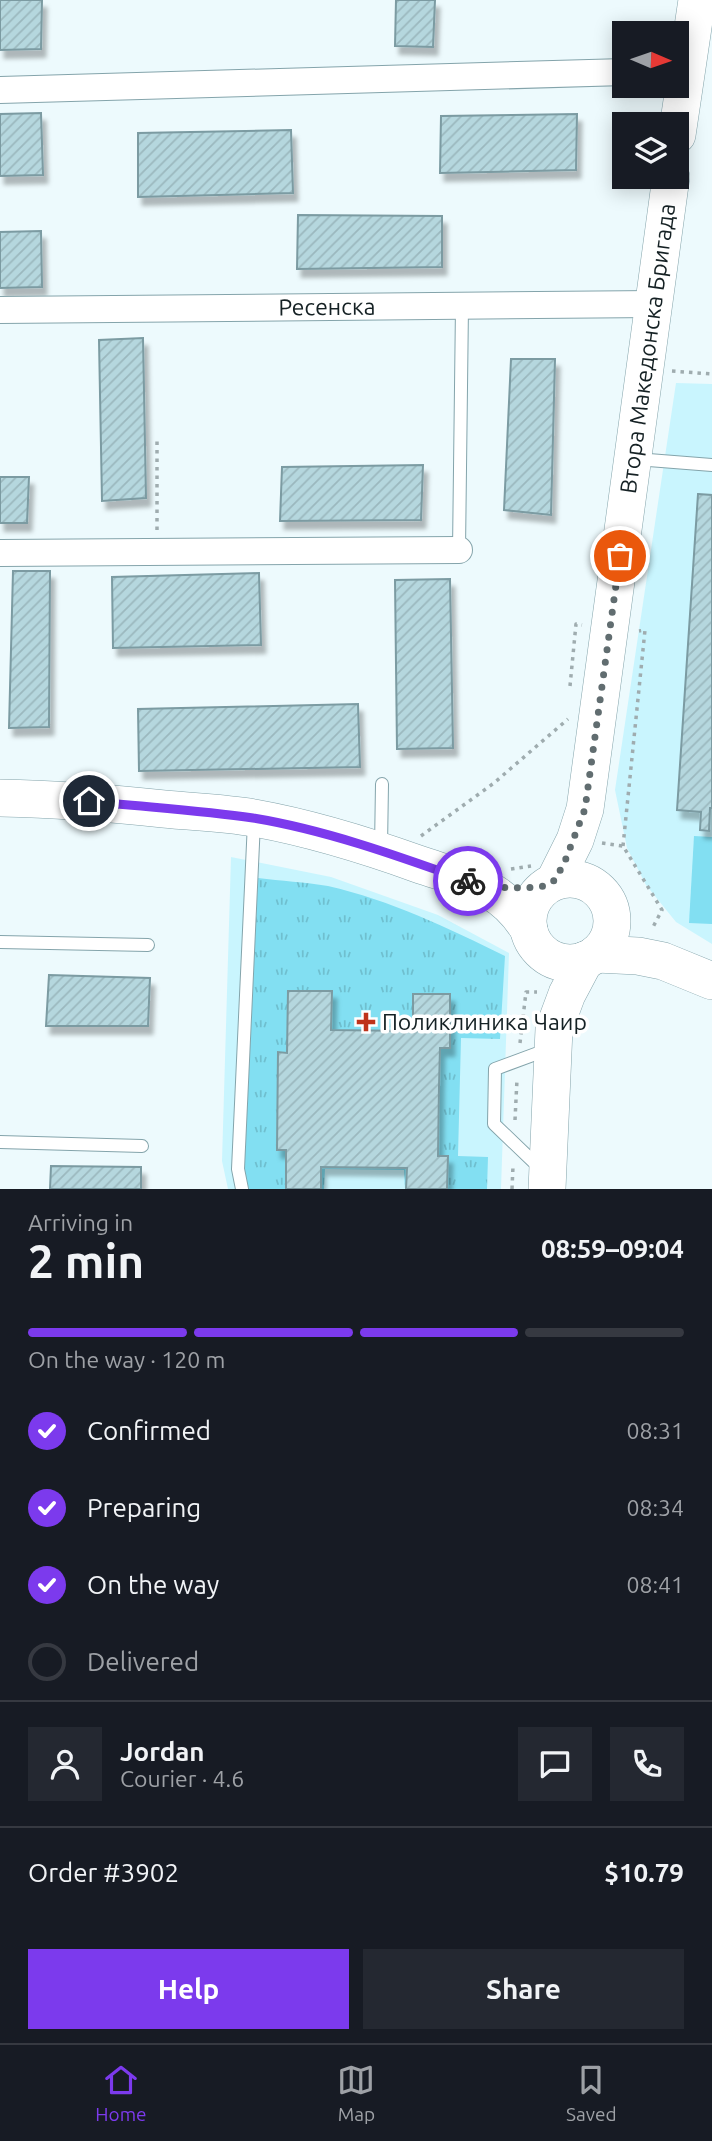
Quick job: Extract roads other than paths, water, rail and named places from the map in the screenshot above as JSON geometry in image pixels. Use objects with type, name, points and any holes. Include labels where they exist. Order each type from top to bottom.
[{"type":"street","points":[[680,112],[697,0]]},
{"type":"street","points":[[0,90],[612,72]]},
{"type":"street","name":"Втора Македонска Бригада","points":[[606,904],[599,832],[633,458],[669,189]]},
{"type":"street","name":"Ресенска","points":[[0,310],[653,304]]},
{"type":"street","points":[[0,553],[459,550]]},
{"type":"street","points":[[0,798],[62,799],[255,818],[399,848],[494,876],[524,888],[545,877],[579,879],[590,883],[653,954],[712,981]]},
{"type":"street","name":"Втора Македонска Бригада","points":[[545,877],[575,840],[599,832]]},
{"type":"street","points":[[494,876],[536,942],[561,962],[573,963],[591,957],[653,954]]},
{"type":"street","points":[[545,877],[530,906],[528,918],[551,992],[553,1039],[547,1182]]},
{"type":"street","points":[[553,1039],[567,994],[591,957],[605,946],[610,935],[606,904]]},
{"type":"lane","points":[[459,550],[462,306]]},
{"type":"lane","points":[[633,458],[712,465]]},
{"type":"lane","points":[[382,784],[399,848]]},
{"type":"lane","points":[[242,1189],[238,1169],[255,818]]},
{"type":"lane","points":[[0,942],[148,945]]},
{"type":"lane","points":[[547,1182],[494,1124],[495,1069],[553,1039]]},
{"type":"lane","points":[[0,1142],[142,1146]]},
{"type":"place","name":"Поликлиника Чаир","points":[[366,1022]]}]
